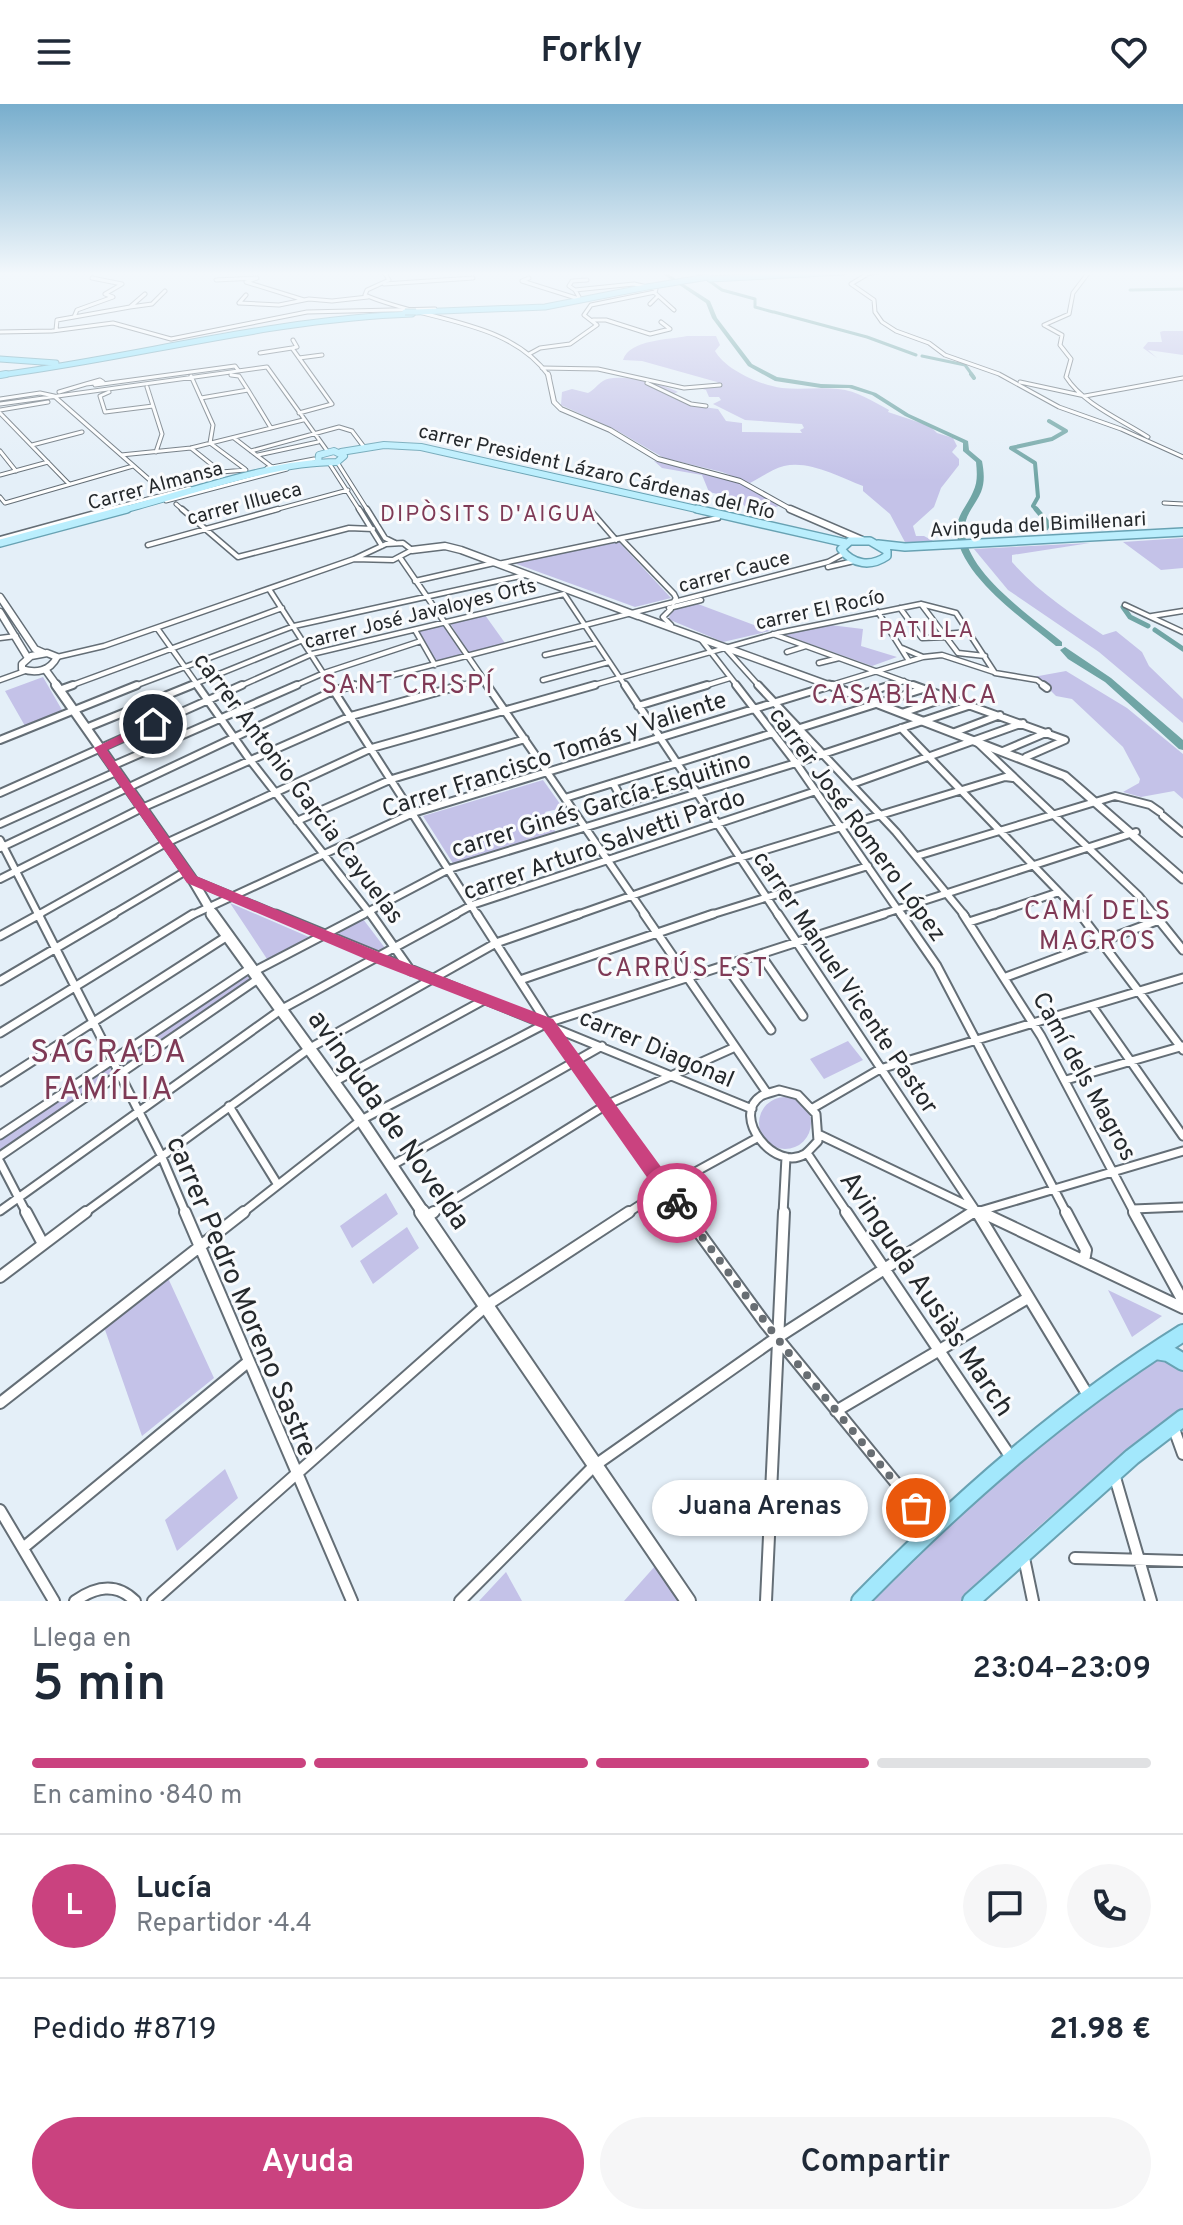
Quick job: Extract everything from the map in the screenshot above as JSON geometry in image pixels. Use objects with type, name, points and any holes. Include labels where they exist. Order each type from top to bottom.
[{"type":"highway","points":[[0,375],[133,354],[188,342]]},
{"type":"highway","points":[[0,359],[54,363],[133,354]]},
{"type":"highway","points":[[860,1601],[932,1527],[1012,1459],[1089,1397],[1183,1333]]},
{"type":"highway","points":[[1154,1352],[1168,1353],[1183,1362]]},
{"type":"highway","points":[[971,1601],[1114,1472],[1178,1422]]},
{"type":"main road","name":"carrer President Lázaro Cárdenas del Río","points":[[342,454],[364,447],[399,444],[421,447],[846,544]]},
{"type":"main road","name":"carrer President Lázaro Cárdenas del Río","points":[[342,454],[373,448],[413,449],[846,544]]},
{"type":"main road","points":[[319,456],[342,454]]},
{"type":"main road","points":[[319,456],[329,463],[337,462],[342,454]]},
{"type":"main road","name":"Carrer Almansa","points":[[0,542],[319,456]]},
{"type":"main road","name":"Avinguda del Bimil·lenari","points":[[896,549],[1183,533]]},
{"type":"main road","points":[[862,540],[896,549],[874,563],[854,561],[846,544],[862,540]]},
{"type":"main road","points":[[878,544],[885,549],[887,556]]},
{"type":"main road","points":[[0,597],[35,649],[57,657],[55,663],[45,669],[25,664]]},
{"type":"main road","points":[[0,612],[27,652],[25,664]]},
{"type":"main road","points":[[25,664],[44,653]]},
{"type":"main road","name":"avinguda de Novelda","points":[[45,669],[189,875],[206,906],[230,935],[361,1120],[688,1601]]},
{"type":"street","points":[[257,348],[260,353],[297,347],[294,342]]},
{"type":"street","points":[[513,342],[529,354],[555,386],[554,402],[561,409],[610,430],[658,459],[740,481],[846,544]]},
{"type":"street","points":[[529,354],[540,348],[573,342]]},
{"type":"street","points":[[926,342],[945,355],[1013,381],[1059,407],[1183,457]]},
{"type":"street","points":[[1061,342],[1071,359],[1066,377],[1085,396],[1161,446]]},
{"type":"street","points":[[292,348],[332,406],[299,413]]},
{"type":"street","points":[[299,358],[322,355]]},
{"type":"street","points":[[86,384],[235,366],[238,370]]},
{"type":"street","points":[[153,406],[104,411],[101,394],[238,370],[269,368],[318,442],[319,456]]},
{"type":"street","points":[[542,368],[598,369],[687,388],[720,385]]},
{"type":"street","points":[[0,406],[53,396],[236,375],[271,428]]},
{"type":"street","points":[[192,378],[213,425],[210,443]]},
{"type":"street","points":[[1013,381],[1085,396],[1183,378]]},
{"type":"street","points":[[0,406],[53,396],[93,380],[114,383]]},
{"type":"street","points":[[95,385],[103,381]]},
{"type":"street","points":[[644,381],[691,404],[706,406]]},
{"type":"street","points":[[147,387],[162,434],[156,452]]},
{"type":"street","points":[[201,398],[248,390]]},
{"type":"street","points":[[53,396],[160,489],[178,491]]},
{"type":"street","points":[[0,406],[48,402]]},
{"type":"street","points":[[0,406],[69,484]]},
{"type":"street","points":[[121,455],[191,448],[303,420]]},
{"type":"street","points":[[251,451],[312,433],[348,428],[364,447]]},
{"type":"street","points":[[32,445],[82,432]]},
{"type":"street","points":[[234,438],[272,467]]},
{"type":"street","points":[[258,455],[318,442]]},
{"type":"street","points":[[210,443],[248,471]]},
{"type":"street","points":[[191,448],[221,472],[231,473],[319,456]]},
{"type":"street","points":[[0,451],[16,471]]},
{"type":"street","points":[[114,511],[159,503],[319,456]]},
{"type":"street","points":[[0,475],[48,462]]},
{"type":"street","points":[[337,462],[385,538],[407,544],[412,550]]},
{"type":"street","points":[[329,463],[373,529],[379,558]]},
{"type":"street","points":[[0,497],[5,503],[133,466]]},
{"type":"street","points":[[0,542],[248,471]]},
{"type":"street","points":[[152,498],[160,489]]},
{"type":"street","name":"carrer Illueca","points":[[148,545],[348,490]]},
{"type":"street","points":[[176,504],[181,497]]},
{"type":"street","points":[[159,503],[176,504],[233,555],[243,557],[349,528],[366,518]]},
{"type":"street","points":[[1164,503],[1183,504]]},
{"type":"street","points":[[590,510],[674,594],[674,605]]},
{"type":"street","points":[[415,581],[718,518]]},
{"type":"street","points":[[349,528],[373,529]]},
{"type":"street","points":[[57,657],[104,646],[395,543]]},
{"type":"street","name":"carrer Cauce","points":[[637,614],[828,562],[846,544]]},
{"type":"street","points":[[353,559],[401,559],[412,550],[451,547],[637,614],[741,657],[1026,757],[1066,774],[1183,877]]},
{"type":"street","points":[[401,559],[733,1048],[767,1093]]},
{"type":"street","name":"carrer Cauce","points":[[637,614],[854,561]]},
{"type":"street","points":[[0,740],[73,709],[294,626],[526,574]]},
{"type":"street","points":[[269,589],[547,1023],[777,1338],[932,1527]]},
{"type":"street","name":"carrer José Javaloyes Orts","points":[[0,793],[312,654],[575,592]]},
{"type":"street","name":"carrer Manuel Vicente Pastor","points":[[564,594],[976,1210],[1089,1397]]},
{"type":"street","points":[[921,604],[956,613],[995,673]]},
{"type":"street","points":[[921,604],[958,653],[985,656]]},
{"type":"street","name":"carrer El Rocío","points":[[0,936],[166,843],[372,748],[773,634],[921,604]]},
{"type":"street","name":"carrer Cauce","points":[[674,605],[665,612],[663,619],[680,631]]},
{"type":"street","points":[[1125,605],[1183,632]]},
{"type":"street","points":[[59,690],[282,608]]},
{"type":"street","points":[[900,608],[922,638],[969,632]]},
{"type":"street","points":[[1152,616],[1183,611]]},
{"type":"street","points":[[878,612],[909,661]]},
{"type":"street","points":[[1,845],[335,690],[637,614]]},
{"type":"street","name":"carrer Antonio Garcia Cayuelas","points":[[157,628],[233,738],[396,946],[411,971]]},
{"type":"street","points":[[415,630],[435,665]]},
{"type":"street","points":[[773,634],[1065,740],[1026,757]]},
{"type":"street","points":[[0,638],[16,636]]},
{"type":"street","name":"carrer José Romero López","points":[[700,638],[796,763],[937,966],[1086,1250],[1084,1261]]},
{"type":"street","points":[[86,728],[303,640]]},
{"type":"street","points":[[0,824],[221,718],[324,673],[421,641]]},
{"type":"street","points":[[545,655],[596,643]]},
{"type":"street","points":[[787,652],[806,646]]},
{"type":"street","points":[[902,648],[923,657],[942,655],[995,673],[1037,680],[1047,688]]},
{"type":"street","name":"Camí dels Magros","points":[[741,657],[776,702],[882,815],[969,922],[1036,1022],[1183,1301]]},
{"type":"street","name":"Carrer Francisco Tomás y Valiente","points":[[0,1033],[206,906],[413,813],[923,657]]},
{"type":"street","points":[[819,663],[839,658]]},
{"type":"street","points":[[543,680],[609,662]]},
{"type":"street","points":[[0,679],[25,664]]},
{"type":"street","points":[[638,706],[730,678]]},
{"type":"street","points":[[0,879],[142,808],[351,716],[483,679]]},
{"type":"street","points":[[856,696],[904,681]]},
{"type":"street","points":[[800,728],[924,688]]},
{"type":"street","points":[[902,713],[948,697]]},
{"type":"street","name":"carrer Ginés García Esquitino","points":[[255,972],[449,869],[796,763],[971,705]]},
{"type":"street","points":[[955,732],[1000,715]]},
{"type":"street","points":[[852,784],[1023,723]]},
{"type":"street","points":[[901,728],[1059,892],[1101,940],[1182,1048],[1066,1080]]},
{"type":"street","points":[[1004,750],[1048,732]]},
{"type":"street","points":[[565,798],[773,733]]},
{"type":"street","points":[[297,821],[392,779],[525,739]]},
{"type":"street","points":[[976,740],[1139,896],[1183,950]]},
{"type":"street","points":[[1004,750],[1066,774]]},
{"type":"street","points":[[0,1277],[161,1155],[310,1048],[496,943],[739,858],[1005,777],[1013,778]]},
{"type":"street","points":[[613,783],[630,813]]},
{"type":"street","points":[[624,803],[689,783]]},
{"type":"street","name":"carrer Arturo Salvetti Pardo","points":[[0,1211],[282,1009],[472,905],[816,791]]},
{"type":"street","points":[[917,856],[1120,796],[1150,805],[1183,833]]},
{"type":"street","points":[[0,1403],[361,1120],[547,1023],[1134,833]]},
{"type":"street","name":"carrer Pedro Moreno Sastre","points":[[1,845],[161,1155],[352,1601]]},
{"type":"street","points":[[520,980],[765,896],[868,866]]},
{"type":"street","points":[[0,981],[189,875]]},
{"type":"street","name":"carrer Diagonal","points":[[189,875],[228,895],[375,957],[547,1023],[752,1109]]},
{"type":"street","points":[[969,922],[1059,892]]},
{"type":"street","points":[[1006,977],[1159,920]]},
{"type":"street","points":[[0,1082],[230,935]]},
{"type":"street","points":[[760,954],[803,1016]]},
{"type":"street","points":[[725,965],[771,1030]]},
{"type":"street","points":[[0,1135],[114,1059],[255,972]]},
{"type":"street","points":[[0,1156],[119,1074],[255,972]]},
{"type":"street","points":[[813,1108],[880,1069],[1183,978]]},
{"type":"street","points":[[334,1082],[484,1000]]},
{"type":"street","points":[[1092,1006],[1183,1136]]},
{"type":"street","points":[[391,1166],[602,1046]]},
{"type":"street","points":[[426,1217],[606,1105],[733,1048]]},
{"type":"street","points":[[791,1092],[813,1108],[820,1123],[820,1135],[807,1153],[786,1157],[770,1151],[757,1138],[751,1125],[752,1109],[767,1093],[791,1092]]},
{"type":"street","points":[[229,1106],[278,1185]]},
{"type":"street","points":[[820,1135],[1183,1308]]},
{"type":"street","points":[[153,1601],[487,1305],[666,1188],[757,1138]]},
{"type":"street","points":[[460,1601],[594,1466],[777,1338],[976,1210],[1183,1151]]},
{"type":"street","name":"Avinguda Ausiàs March","points":[[807,1153],[1012,1459]]},
{"type":"street","points":[[766,1601],[786,1157]]},
{"type":"street","points":[[0,1162],[43,1244]]},
{"type":"street","points":[[1133,1209],[1183,1207]]},
{"type":"street","points":[[836,1411],[1028,1298]]},
{"type":"street","points":[[23,1548],[248,1362]]},
{"type":"street","points":[[1178,1422],[1183,1454]]},
{"type":"street","points":[[1114,1472],[1151,1601]]},
{"type":"street","points":[[0,1510],[54,1601]]},
{"type":"street","points":[[1023,1552],[1033,1601]]},
{"type":"street","points":[[1075,1558],[1183,1561]]},
{"type":"street","points":[[75,1601],[92,1591],[111,1587],[127,1592],[135,1601]]},
{"type":"shaded area","points":[[719,342],[720,345],[715,351],[720,358],[753,380],[782,388],[831,388],[852,392],[888,412],[930,426],[937,433],[953,438],[957,446],[952,452],[959,459],[959,465],[941,488],[934,507],[913,526],[916,536],[924,536],[935,542],[906,544],[890,514],[863,491],[863,486],[824,470],[804,465],[784,466],[750,483],[722,472],[664,458],[616,430],[561,405],[562,392],[572,389],[588,393],[603,381],[629,378],[671,389],[678,392],[673,394],[696,406],[718,409],[726,421],[742,423],[742,432],[802,433],[802,424],[745,420],[713,404],[721,400],[719,397],[709,397],[706,390],[696,387],[719,384],[717,382],[642,361],[623,360],[627,353],[642,344]]},
{"type":"shaded area","points":[[1148,342],[1183,342],[1183,355],[1148,350],[1157,358],[1143,348]]},
{"type":"shaded area","points":[[654,461],[737,481],[779,506],[751,514],[739,499],[709,492],[702,475],[662,468]]},
{"type":"shaded area","points":[[1183,538],[1183,568],[1161,570],[1123,542]]},
{"type":"shaded area","points":[[619,542],[671,598],[635,607],[514,563]]},
{"type":"shaded area","points":[[1090,543],[1012,555],[1012,562],[1079,619],[1103,635],[1116,631],[1142,652],[1149,666],[1183,699],[1183,723],[1099,652],[1008,590],[974,549]]},
{"type":"shaded area","points":[[698,604],[770,631],[723,642],[668,619],[673,610]]},
{"type":"shaded area","points":[[485,615],[505,643],[469,654],[450,623]]},
{"type":"shaded area","points":[[443,625],[464,655],[436,663],[418,631]]},
{"type":"shaded area","points":[[830,625],[863,629],[861,646],[897,657],[872,666],[785,635]]},
{"type":"shaded area","points":[[1066,671],[1127,708],[1183,754],[1183,799],[1174,791],[1141,797],[1123,792],[1139,783],[1140,779],[1123,747],[1072,699],[1056,696],[1038,678],[1033,677]]},
{"type":"shaded area","points":[[43,677],[62,710],[25,726],[5,691]]},
{"type":"shaded area","points":[[543,780],[563,808],[545,812],[556,833],[454,865],[423,816]]},
{"type":"shaded area","points":[[230,903],[309,937],[267,959]]},
{"type":"shaded area","points":[[363,919],[385,948],[379,952],[336,935]]},
{"type":"shaded area","points":[[246,974],[251,981],[122,1067],[118,1060]]},
{"type":"shaded area","points":[[848,1041],[863,1060],[824,1079],[810,1059]]},
{"type":"shaded area","points":[[110,1066],[113,1074],[0,1152],[0,1139]]},
{"type":"shaded area","points":[[785,1097],[804,1104],[811,1123],[804,1142],[785,1149],[766,1142],[759,1123],[766,1104]]},
{"type":"shaded area","points":[[386,1193],[398,1214],[352,1248],[340,1226]]},
{"type":"shaded area","points":[[407,1227],[419,1248],[373,1284],[360,1261]]},
{"type":"shaded area","points":[[168,1278],[214,1378],[142,1436],[104,1327]]},
{"type":"shaded area","points":[[1108,1290],[1162,1316],[1132,1337]]},
{"type":"shaded area","points":[[1157,1357],[1183,1365],[1183,1410],[1041,1525],[962,1601],[870,1601],[937,1535],[1043,1441]]},
{"type":"shaded area","points":[[225,1469],[238,1498],[177,1551],[165,1520]]},
{"type":"shaded area","points":[[656,1565],[679,1601],[624,1601]]},
{"type":"shaded area","points":[[506,1572],[522,1601],[479,1601]]},
{"type":"waterway","points":[[733,342],[750,365],[775,379],[821,386],[850,386],[874,394],[907,415],[966,442],[966,451],[979,461],[980,473],[978,490],[961,524],[961,540],[968,556],[996,590],[1059,644]]},
{"type":"waterway","points":[[880,342],[916,355]]},
{"type":"waterway","points":[[922,356],[965,365],[973,376]]},
{"type":"waterway","points":[[971,374],[974,378]]},
{"type":"waterway","points":[[1036,509],[1033,506],[1038,497],[1035,463],[1011,448],[1052,439],[1066,431],[1049,421]]},
{"type":"waterway","points":[[1036,509],[1048,523],[1046,528]]},
{"type":"waterway","points":[[1123,607],[1130,617],[1148,626]]},
{"type":"waterway","points":[[1155,630],[1183,649]]},
{"type":"waterway","points":[[1065,650],[1108,680],[1183,746]]},
{"type":"way so far","points":[[677,1203],[783,1346],[916,1508]]},
{"type":"place","name":"Juana Arenas","points":[[916,1508]]},
{"type":"district","name":"DIPÒSITS D'AIGUA","points":[[489,513]]},
{"type":"district","name":"PATILLA","points":[[927,629]]},
{"type":"district","name":"SANT CRISPÍ","points":[[408,684]]},
{"type":"district","name":"CASABLANCA","points":[[905,694]]},
{"type":"district","name":"CAMÍ DELS MAGROS","points":[[1098,925]]},
{"type":"district","name":"CARRÚS EST","points":[[683,967]]},
{"type":"district","name":"SAGRADA FAMÍLIA","points":[[109,1070]]},
{"type":"route","points":[[153,724],[100,748],[192,879],[375,957],[547,1023],[677,1203]]}]
